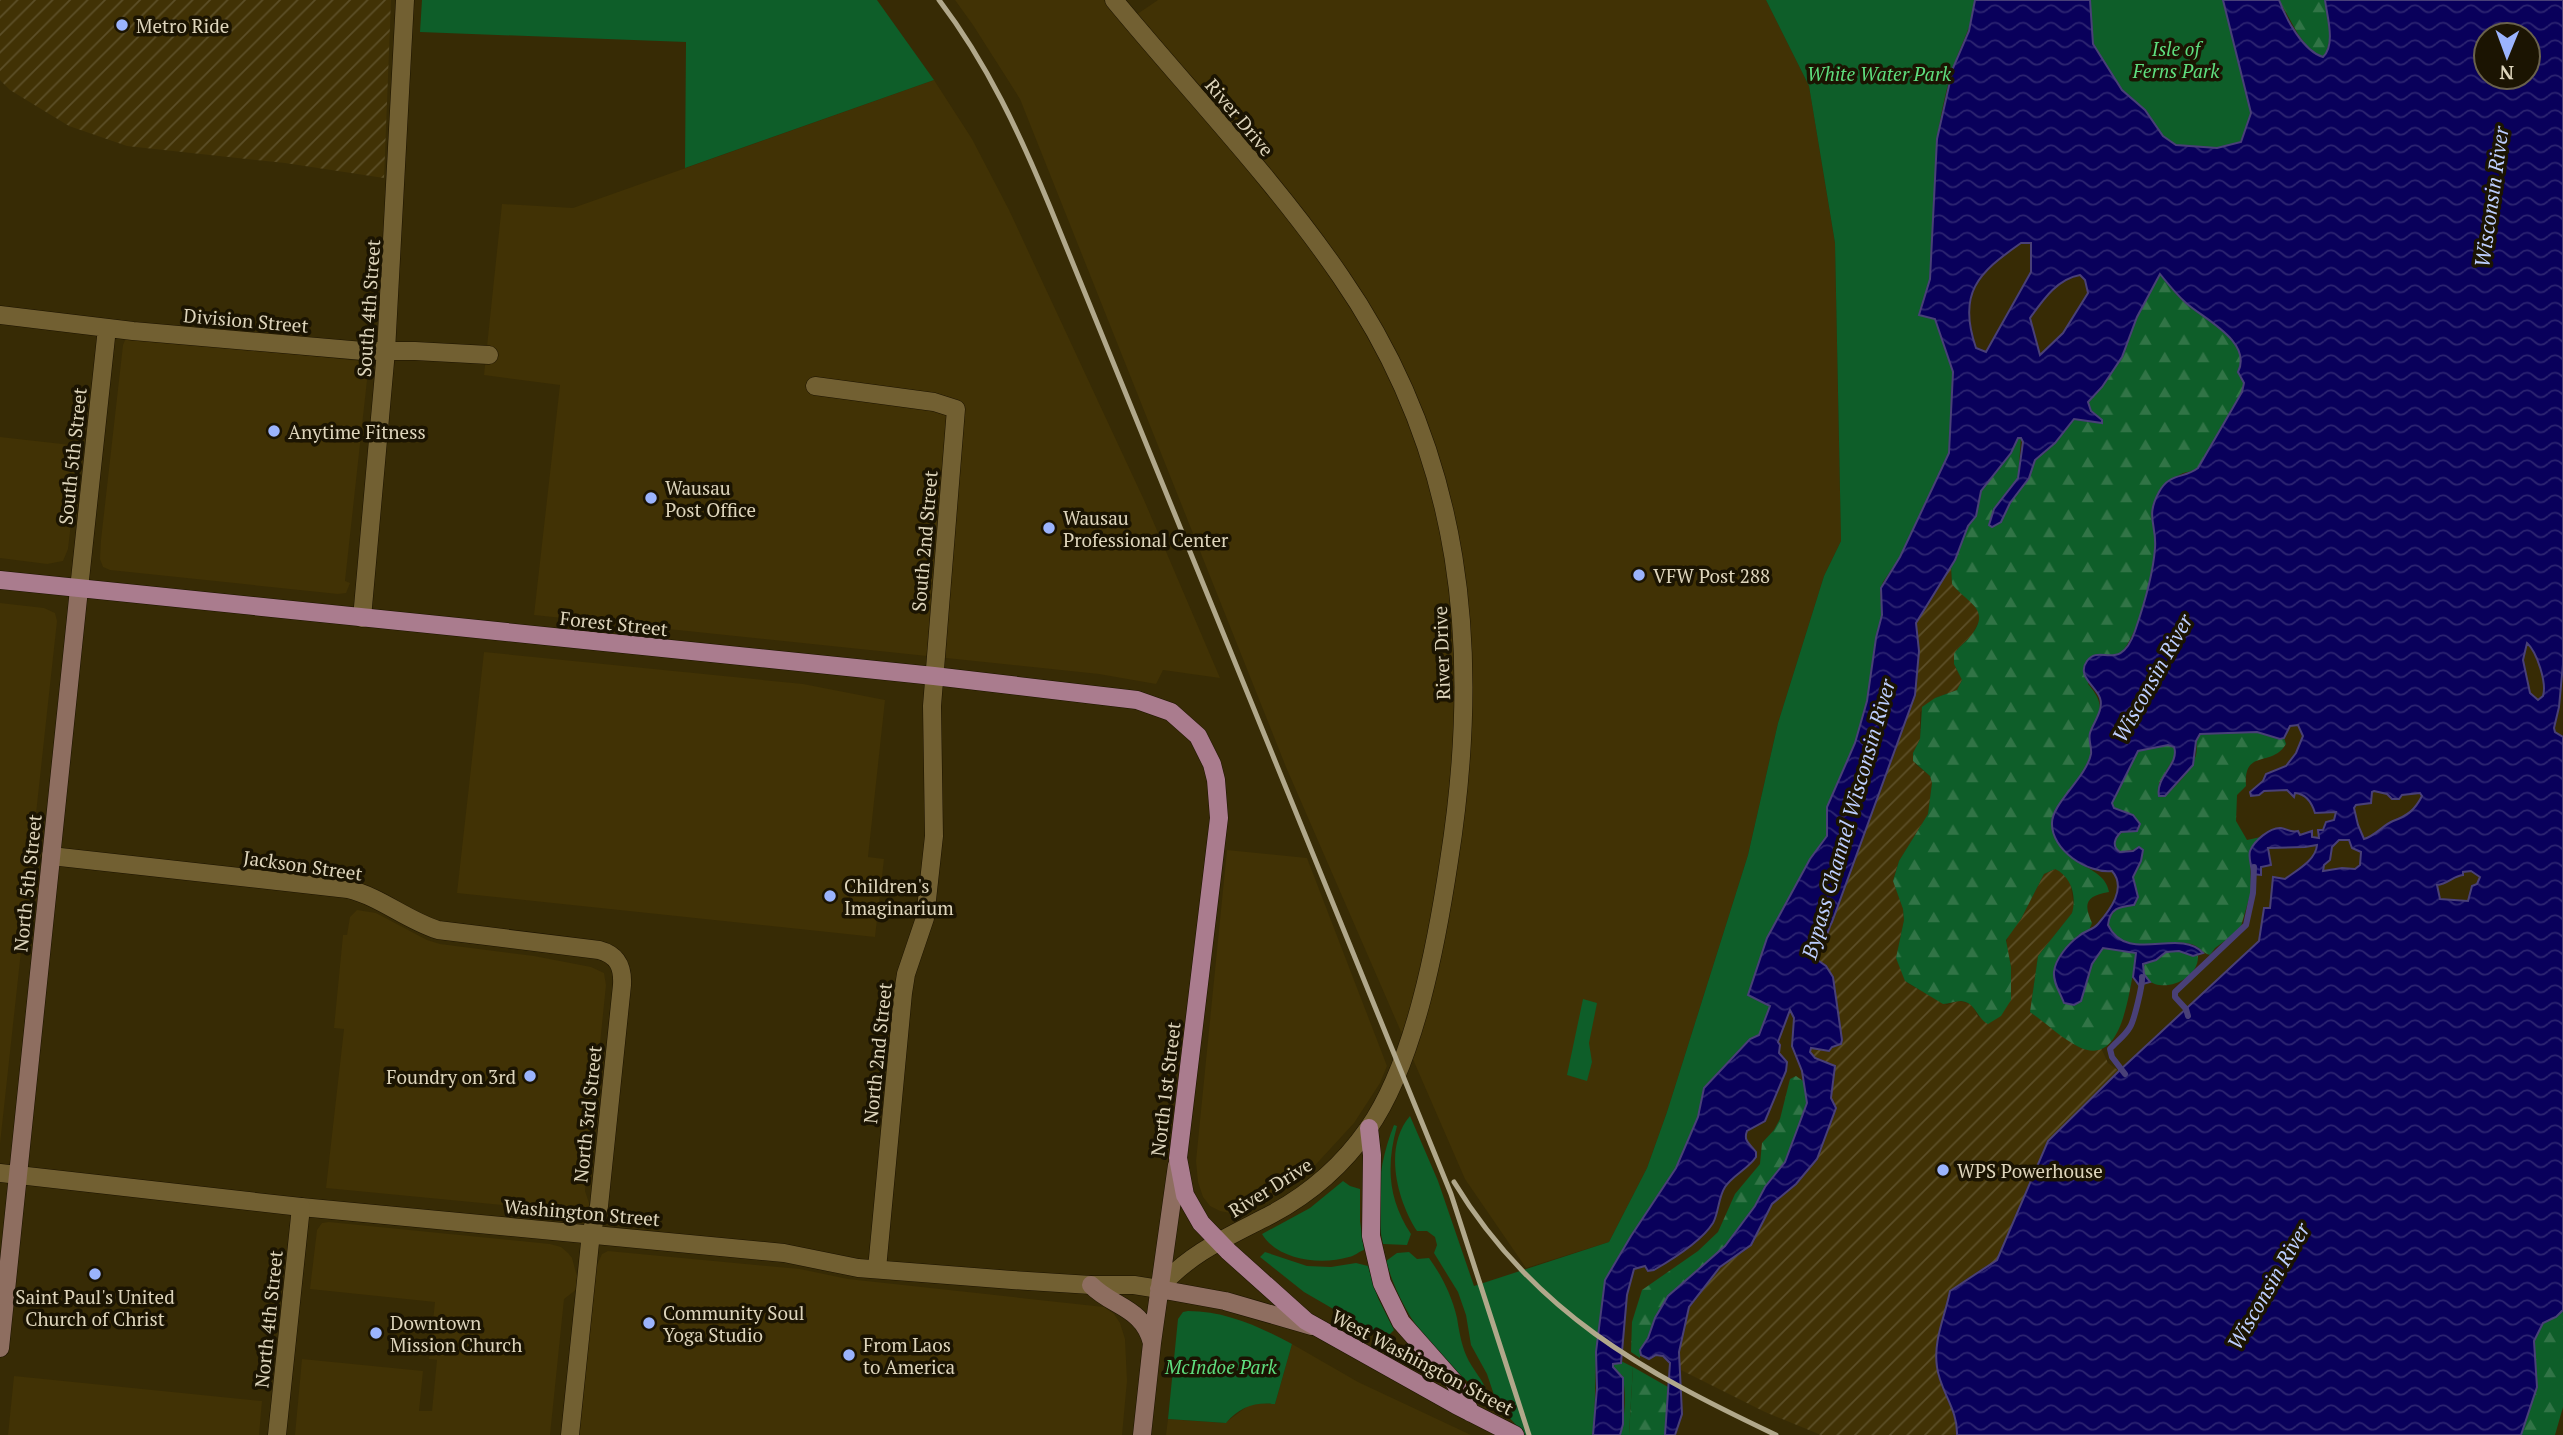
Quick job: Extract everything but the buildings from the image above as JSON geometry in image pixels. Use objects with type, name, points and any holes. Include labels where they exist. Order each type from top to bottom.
[{"type":"main road","name":"Forest Street","points":[[0,580],[1104,695],[1156,705],[1182,720],[1198,736],[1204,748]]},
{"type":"main road","name":"North 5th Street","points":[[0,1348],[9,1174],[51,856],[79,589]]},
{"type":"main road","name":"North 1st Street","points":[[1142,1435],[1219,818],[1216,780],[1204,748]]},
{"type":"main road","points":[[1369,1128],[1372,1155],[1371,1236],[1382,1283],[1401,1322],[1455,1382],[1471,1413]]},
{"type":"main road","name":"West Washington Street","points":[[1178,1158],[1188,1202],[1201,1223],[1218,1242],[1312,1326]]},
{"type":"main road","points":[[1091,1285],[1133,1313],[1148,1331],[1152,1343]]},
{"type":"main road","name":"West Washington Street","points":[[1159,1289],[1225,1301],[1312,1326],[1515,1435]]},
{"type":"street","name":"South 4th Street","points":[[362,618],[386,352],[405,0]]},
{"type":"street","name":"River Drive","points":[[1114,0],[1299,220],[1348,287],[1383,346],[1412,410],[1436,478],[1458,581],[1465,659],[1461,757],[1454,828],[1438,925],[1411,1034],[1391,1089],[1369,1128],[1338,1166],[1311,1189],[1274,1213],[1218,1242],[1179,1268],[1159,1289]]},
{"type":"street","name":"Division Street","points":[[0,315],[331,349],[489,355]]},
{"type":"street","name":"South 5th Street","points":[[79,589],[107,328]]},
{"type":"street","name":"South 2nd Street","points":[[816,386],[934,402],[956,409],[934,676]]},
{"type":"street","name":"North 2nd Street","points":[[877,1269],[903,993],[906,974],[925,918],[934,836],[934,676]]},
{"type":"street","name":"Jackson Street","points":[[51,856],[348,889],[384,902],[414,920],[438,930],[600,950],[612,954],[620,964]]},
{"type":"street","name":"North 3rd Street","points":[[570,1435],[591,1233],[598,1211],[602,1178],[622,985],[620,964]]},
{"type":"street","name":"Washington Street","points":[[9,1174],[301,1207],[784,1253],[877,1269],[1091,1285],[1128,1284],[1159,1289]]},
{"type":"street","name":"North 4th Street","points":[[277,1435],[301,1207]]},
{"type":"shaded area","points":[[0,0],[391,0],[384,178],[285,163],[127,146],[69,126],[10,90],[0,80]]},
{"type":"shaded area","points":[[955,0],[1114,0],[1130,19],[1158,0],[1766,0],[1809,86],[1835,243],[1841,541],[1824,576],[1778,723],[1748,855],[1667,1112],[1647,1168],[1609,1242],[1526,1268],[1465,1179],[1286,767],[1020,99]]},
{"type":"shaded area","points":[[934,80],[972,139],[1009,210],[1144,500],[1220,678],[1163,670],[1156,684],[1099,674],[534,615],[560,385],[484,375],[502,204],[573,208]]},
{"type":"shaded area","points":[[126,338],[369,362],[345,581],[350,583],[346,593],[110,570],[103,567],[100,559],[101,540],[123,345]]},
{"type":"shaded area","points":[[0,437],[80,446],[68,549],[63,561],[47,564],[0,558]]},
{"type":"shaded area","points":[[1951,566],[1952,584],[1981,614],[1972,635],[1957,649],[1954,664],[1962,680],[1957,690],[1935,698],[1920,712],[1920,739],[1913,753],[1915,764],[1930,776],[1932,783],[1928,814],[1899,861],[1893,880],[1904,920],[1896,958],[1907,983],[1947,1005],[1958,1001],[1972,1005],[1979,1018],[2010,983],[2011,967],[2006,946],[2008,935],[2021,919],[2044,874],[2055,869],[2062,872],[2070,882],[2074,906],[2072,913],[2038,956],[2030,1012],[2078,1046],[2088,1050],[2101,1048],[2108,1063],[2119,1071],[2048,1141],[1997,1260],[1950,1291],[1938,1335],[1937,1370],[1952,1403],[1957,1435],[1821,1435],[1765,1412],[1679,1369],[1679,1352],[1689,1307],[1697,1294],[1726,1262],[1746,1250],[1772,1204],[1796,1184],[1820,1154],[1823,1146],[1836,1108],[1831,1098],[1835,1066],[1815,1058],[1810,1052],[1811,1048],[1832,1047],[1842,1040],[1835,986],[1826,966],[1816,959],[1815,951],[1827,936],[1915,695],[1919,651],[1916,623]]},
{"type":"shaded area","points":[[0,603],[44,608],[55,613],[57,621],[0,1144]]},
{"type":"shaded area","points":[[484,652],[803,684],[885,700],[868,857],[884,859],[875,937],[457,893]]},
{"type":"shaded area","points":[[1227,850],[1307,858],[1387,1066],[1380,1083],[1354,1123],[1308,1173],[1258,1205],[1230,1213],[1210,1206],[1203,1197],[1196,1161]]},
{"type":"shaded area","points":[[357,910],[376,913],[440,944],[534,956],[591,967],[604,973],[606,985],[585,1191],[590,1206],[584,1215],[576,1219],[568,1218],[554,1210],[326,1188],[344,1029],[334,1028],[343,935],[347,935],[350,917]]},
{"type":"shaded area","points":[[322,1223],[550,1244],[561,1247],[568,1253],[578,1280],[577,1289],[564,1299],[550,1435],[295,1435],[302,1359],[423,1371],[419,1411],[432,1411],[437,1360],[429,1359],[435,1302],[310,1289],[317,1230]]},
{"type":"shaded area","points":[[608,1251],[800,1269],[848,1279],[1104,1307],[1114,1314],[1120,1323],[1125,1339],[1127,1381],[1122,1435],[579,1435],[596,1267],[602,1254]]},
{"type":"shaded area","points":[[1292,1344],[1358,1382],[1471,1435],[1166,1435],[1168,1419],[1225,1423],[1249,1405],[1275,1404]]},
{"type":"shaded area","points":[[14,1376],[262,1401],[259,1435],[8,1435]]},
{"type":"green space","points":[[422,0],[877,0],[934,80],[685,168],[686,42],[420,32]]},
{"type":"green space","name":"White Water Park","points":[[1766,0],[1975,0],[1969,26],[1949,81],[1940,120],[1930,279],[1919,315],[1935,319],[1953,372],[1949,453],[1900,557],[1883,582],[1880,592],[1882,615],[1867,701],[1855,743],[1827,807],[1827,836],[1810,859],[1767,938],[1748,995],[1770,1006],[1759,1035],[1750,1039],[1704,1088],[1698,1117],[1676,1168],[1605,1280],[1596,1352],[1594,1435],[1525,1435],[1497,1404],[1487,1374],[1471,1345],[1466,1315],[1458,1292],[1434,1253],[1437,1245],[1435,1237],[1427,1231],[1417,1231],[1410,1218],[1396,1174],[1397,1143],[1410,1116],[1438,1181],[1474,1286],[1609,1242],[1647,1168],[1667,1112],[1748,855],[1778,723],[1824,576],[1841,541],[1835,243],[1809,86]]},
{"type":"green space","name":"Isle of Ferns Park","points":[[2090,0],[2223,0],[2251,113],[2241,142],[2217,148],[2176,145],[2163,136],[2145,110],[2122,91],[2093,44]]},
{"type":"green space","points":[[2279,0],[2325,0],[2330,37],[2326,55],[2319,57],[2309,49]]},
{"type":"green space","points":[[2160,273],[2181,300],[2232,341],[2238,350],[2241,361],[2238,372],[2244,383],[2242,392],[2198,468],[2173,479],[2154,501],[2154,559],[2145,603],[2121,654],[2114,657],[2105,655],[2088,684],[2100,706],[2090,740],[2090,756],[2079,778],[2054,812],[2072,853],[2079,862],[2105,881],[2109,892],[2095,896],[2088,902],[2092,923],[2089,930],[2078,936],[2062,996],[2064,1003],[2081,1001],[2092,964],[2103,948],[2136,953],[2137,957],[2128,1002],[2116,1035],[2107,1046],[2095,1051],[2072,1043],[2030,1012],[2038,956],[2072,913],[2074,900],[2071,887],[2061,872],[2055,869],[2044,874],[2021,919],[2006,940],[2011,967],[2011,1000],[2001,1016],[1988,1024],[1970,1004],[1959,1001],[1943,1004],[1905,981],[1896,958],[1904,920],[1903,909],[1893,881],[1899,861],[1928,814],[1932,783],[1930,776],[1913,761],[1913,753],[1920,739],[1922,707],[1935,698],[1957,690],[1962,680],[1954,664],[1954,654],[1969,638],[1979,620],[1976,608],[1952,584],[1951,566],[1968,526],[1976,516],[1981,491],[2011,453],[2018,437],[2021,437],[2018,478],[1994,509],[2001,522],[2010,503],[2029,478],[2035,460],[2046,452],[2075,419],[2098,423],[2102,420],[2091,411],[2088,403],[2122,357],[2137,317]]},
{"type":"green space","points":[[2257,732],[2284,738],[2286,744],[2280,751],[2254,762],[2249,767],[2246,786],[2237,795],[2236,821],[2247,840],[2261,837],[2250,852],[2251,892],[2241,926],[2210,955],[2185,943],[2147,947],[2123,940],[2113,932],[2108,921],[2117,907],[2134,905],[2137,901],[2133,881],[2137,849],[2120,852],[2114,846],[2117,836],[2125,831],[2119,811],[2112,803],[2138,751],[2168,745],[2174,747],[2175,756],[2159,783],[2159,796],[2165,796],[2191,766],[2200,734]]},
{"type":"green space","points":[[2179,951],[2198,956],[2196,967],[2189,975],[2170,985],[2150,982],[2145,975],[2143,964],[2160,958],[2166,952]]},
{"type":"green space","points":[[1583,999],[1597,1003],[1589,1043],[1592,1062],[1587,1081],[1567,1075]]},
{"type":"green space","points":[[1796,1076],[1803,1081],[1806,1112],[1785,1162],[1725,1246],[1668,1296],[1640,1350],[1640,1358],[1631,1352],[1632,1322],[1642,1290],[1698,1251],[1718,1232],[1735,1194],[1760,1164],[1762,1143],[1780,1119],[1790,1079]]},
{"type":"green space","points":[[1394,1125],[1397,1126],[1391,1155],[1391,1182],[1403,1221],[1411,1234],[1407,1245],[1383,1244],[1380,1229],[1382,1169]]},
{"type":"green space","points":[[1343,1181],[1360,1189],[1364,1250],[1351,1256],[1326,1261],[1301,1259],[1279,1250],[1262,1234],[1310,1208]]},
{"type":"green space","points":[[1265,1252],[1307,1266],[1331,1267],[1356,1263],[1368,1266],[1378,1298],[1394,1330],[1385,1339],[1304,1292],[1260,1257]]},
{"type":"green space","points":[[1409,1252],[1417,1259],[1429,1258],[1442,1279],[1455,1310],[1466,1355],[1489,1398],[1439,1354],[1402,1302],[1386,1261],[1397,1253]]},
{"type":"green space","points":[[2563,1310],[2563,1407],[2555,1435],[2521,1435],[2528,1412],[2534,1341],[2543,1323]]},
{"type":"green space","name":"McIndoe Park","points":[[1183,1312],[1229,1317],[1292,1344],[1275,1404],[1248,1407],[1226,1423],[1168,1419],[1178,1319]]},
{"type":"green space","points":[[1621,1361],[1633,1367],[1629,1435],[1620,1435],[1624,1389],[1622,1375],[1615,1371],[1613,1364]]},
{"type":"green space","points":[[1633,1367],[1668,1387],[1669,1411],[1665,1435],[1629,1435]]},
{"type":"water","name":"Bypass Channel Wisconsin River","points":[[1975,0],[2090,0],[2093,44],[2122,90],[2145,110],[2163,136],[2176,145],[2217,148],[2241,142],[2251,113],[2223,0],[2279,0],[2302,41],[2323,57],[2330,38],[2325,0],[2563,0],[2563,664],[2554,728],[2555,732],[2563,737],[2563,1310],[2543,1323],[2534,1341],[2537,1387],[2521,1435],[1957,1435],[1955,1417],[1939,1376],[1936,1357],[1950,1291],[1997,1260],[2048,1141],[2259,941],[2264,908],[2270,908],[2273,877],[2285,879],[2310,860],[2317,845],[2268,848],[2271,865],[2261,867],[2261,875],[2252,874],[2250,851],[2255,843],[2267,832],[2277,828],[2298,831],[2300,835],[2312,831],[2312,837],[2319,838],[2318,830],[2323,830],[2326,822],[2334,820],[2336,812],[2315,813],[2306,797],[2295,793],[2294,797],[2287,790],[2264,791],[2251,796],[2250,792],[2263,781],[2266,774],[2286,766],[2296,753],[2303,736],[2298,725],[2290,726],[2284,738],[2280,739],[2257,732],[2200,734],[2196,741],[2193,765],[2165,796],[2159,796],[2160,783],[2174,759],[2174,747],[2168,745],[2138,751],[2112,803],[2114,808],[2133,815],[2140,824],[2137,831],[2121,832],[2115,845],[2120,852],[2133,851],[2139,847],[2143,850],[2133,877],[2138,897],[2134,905],[2113,912],[2108,925],[2117,937],[2127,943],[2181,943],[2193,946],[2203,953],[2193,956],[2179,951],[2166,952],[2156,960],[2143,964],[2144,974],[2150,982],[2139,985],[2133,977],[2136,953],[2103,948],[2092,964],[2081,1001],[2074,1005],[2064,1003],[2055,980],[2057,962],[2071,943],[2103,918],[2112,906],[2118,884],[2112,871],[2092,869],[2064,851],[2053,833],[2053,815],[2057,807],[2088,763],[2091,754],[2090,733],[2101,707],[2098,694],[2085,676],[2084,666],[2092,656],[2117,655],[2129,644],[2142,611],[2152,569],[2155,540],[2152,515],[2155,501],[2168,481],[2198,468],[2242,392],[2244,383],[2238,372],[2241,361],[2239,351],[2233,341],[2175,293],[2160,274],[2137,317],[2122,357],[2102,387],[2088,402],[2091,411],[2102,423],[2074,419],[2055,443],[2035,460],[2029,478],[2010,503],[2001,522],[1992,527],[1989,525],[1994,509],[2018,478],[2023,442],[2018,438],[2011,453],[1981,491],[1976,516],[1968,526],[1955,560],[1916,623],[1919,651],[1915,695],[1832,922],[1816,952],[1816,959],[1826,966],[1833,977],[1842,1040],[1841,1044],[1829,1051],[1811,1048],[1810,1052],[1815,1058],[1835,1066],[1831,1098],[1836,1108],[1817,1159],[1796,1184],[1772,1204],[1751,1245],[1720,1267],[1689,1307],[1679,1352],[1682,1414],[1675,1435],[1665,1435],[1670,1363],[1663,1356],[1656,1355],[1649,1359],[1641,1355],[1640,1350],[1668,1296],[1725,1246],[1785,1162],[1807,1103],[1802,1071],[1792,1046],[1794,1018],[1790,1010],[1778,1042],[1779,1053],[1787,1062],[1786,1071],[1765,1121],[1746,1134],[1756,1157],[1725,1187],[1713,1223],[1701,1237],[1654,1270],[1648,1271],[1645,1266],[1634,1269],[1627,1295],[1621,1363],[1613,1364],[1623,1378],[1623,1424],[1620,1435],[1593,1435],[1597,1388],[1596,1352],[1605,1280],[1676,1168],[1698,1117],[1704,1088],[1750,1039],[1759,1035],[1770,1006],[1748,995],[1767,938],[1810,859],[1827,836],[1827,807],[1855,743],[1867,701],[1882,615],[1881,588],[1900,557],[1949,453],[1953,372],[1935,319],[1919,315],[1930,279],[1937,139],[1953,68],[1969,31]],"holes":[[[2021,243],[2031,243],[2031,272],[1986,352],[1976,348],[1969,313],[1971,299],[1975,286],[1983,275]],[[2080,275],[2085,280],[2088,293],[2063,333],[2040,355],[2030,318],[2051,291],[2072,277]],[[2527,643],[2538,660],[2544,684],[2543,696],[2538,700],[2530,693],[2523,660]],[[2372,792],[2387,794],[2392,799],[2420,793],[2422,796],[2406,815],[2364,839],[2354,808],[2356,805],[2371,803]],[[2339,840],[2349,840],[2352,848],[2361,852],[2360,865],[2355,869],[2323,871],[2324,865],[2330,860],[2332,847]],[[2471,871],[2480,877],[2477,884],[2472,886],[2468,901],[2440,899],[2437,885],[2463,875],[2463,872]]]},
{"type":"waterway","name":"Wisconsin River","points":[[2188,1016],[2186,1009],[2175,997],[2175,992],[2246,925],[2253,893],[2254,867]]},
{"type":"waterway","name":"Wisconsin River","points":[[2125,1074],[2112,1057],[2110,1049],[2132,1023],[2142,977]]},
{"type":"railway","points":[[939,0],[972,49],[1001,100],[1050,207],[1451,1194],[1529,1435]]},
{"type":"railway","points":[[1454,1182],[1485,1228],[1519,1268],[1556,1303],[1595,1334],[1636,1362],[1776,1435]]},
{"type":"place","name":"Metro Ride","points":[[122,25]]},
{"type":"place","name":"Anytime Fitness","points":[[274,431]]},
{"type":"place","name":"Wausau Post Office","points":[[651,498]]},
{"type":"place","name":"Wausau Professional Center","points":[[1049,528]]},
{"type":"place","name":"VFW Post 288","points":[[1639,575]]},
{"type":"place","name":"Children's Imaginarium","points":[[830,896]]},
{"type":"place","name":"Foundry on 3rd","points":[[530,1076]]},
{"type":"place","name":"WPS Powerhouse","points":[[1943,1170]]},
{"type":"place","name":"Saint Paul's United Church of Christ","points":[[95,1274]]},
{"type":"place","name":"Community Soul Yoga Studio","points":[[649,1323]]},
{"type":"place","name":"Downtown Mission Church","points":[[376,1333]]},
{"type":"place","name":"From Laos to America","points":[[849,1355]]}]
